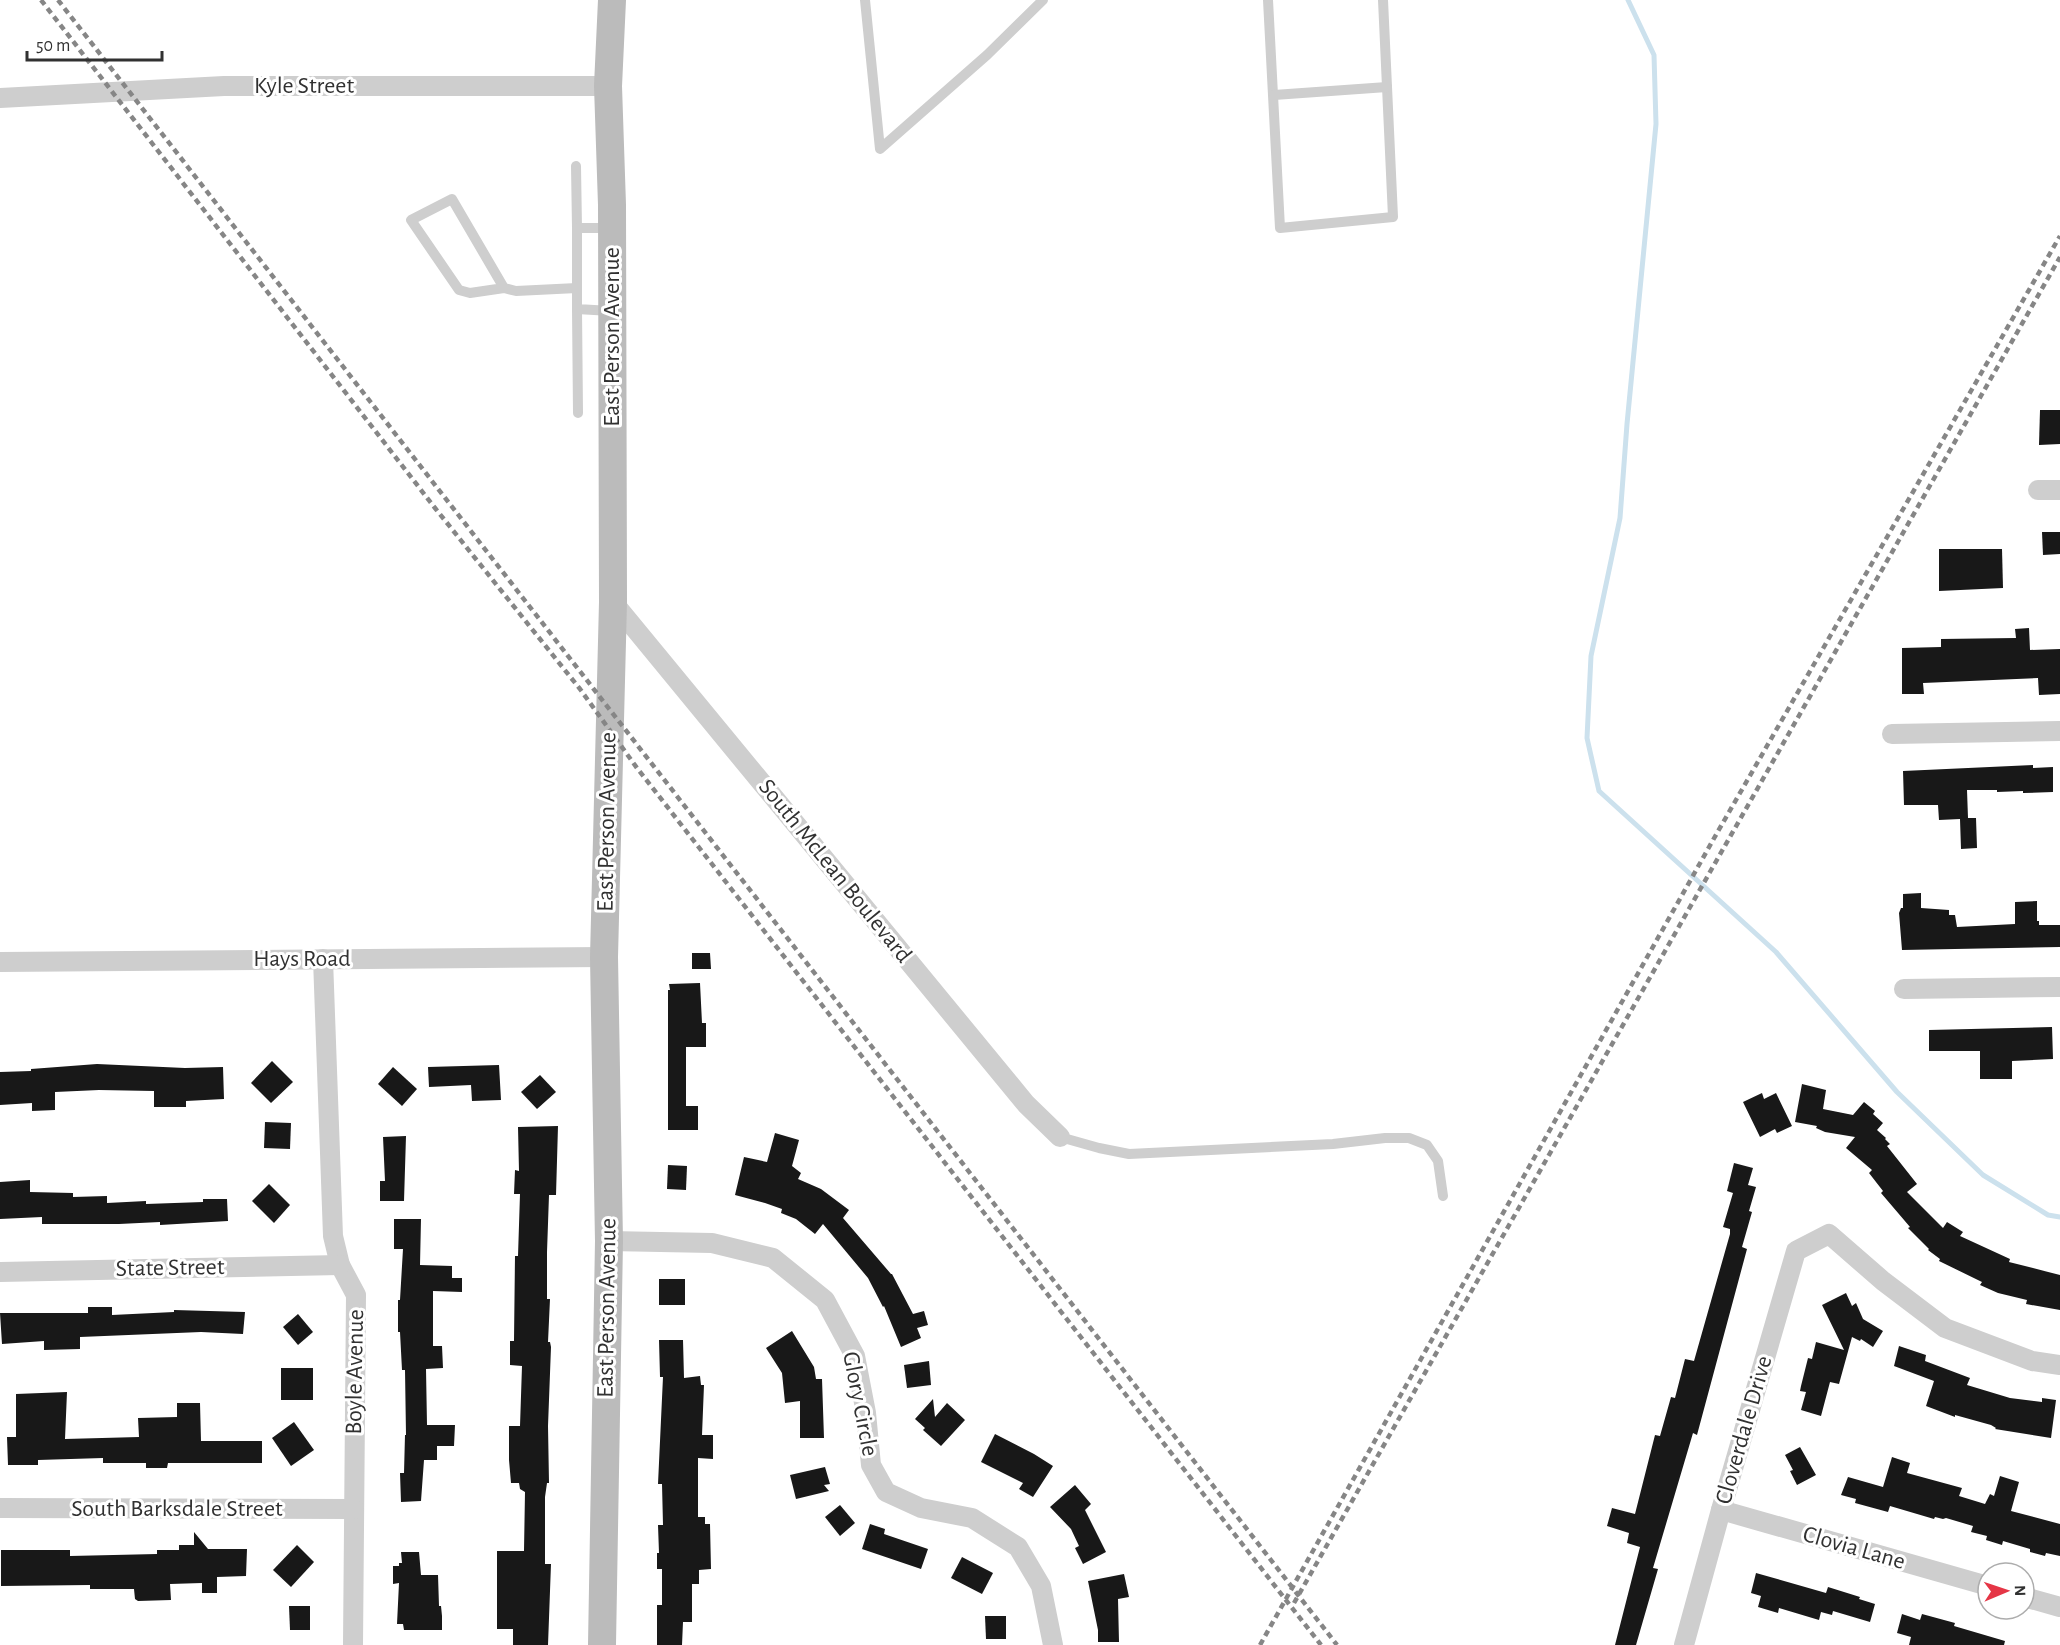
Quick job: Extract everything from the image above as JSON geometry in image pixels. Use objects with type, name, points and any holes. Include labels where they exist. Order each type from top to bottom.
[{"type":"main road","name":"East Person Avenue","points":[[602,1645],[609,1241],[604,957],[613,602],[609,1]]},
{"type":"street","name":"Kyle Street","points":[[0,98],[224,86],[608,86]]},
{"type":"street","points":[[2038,490],[2060,490]]},
{"type":"street","name":"South McLean Boulevard","points":[[613,602],[1026,1104],[1060,1137]]},
{"type":"street","points":[[1892,734],[2060,732]]},
{"type":"street","name":"Hays Road","points":[[0,962],[604,957]]},
{"type":"street","name":"Boyle Avenue","points":[[323,959],[333,1236],[340,1265],[356,1295],[353,1645]]},
{"type":"street","points":[[1904,989],[2060,987]]},
{"type":"street","name":"Cloverdale Drive","points":[[1684,1645],[1796,1251],[1829,1234],[1883,1281],[1945,1328],[2032,1361],[2060,1365]]},
{"type":"street","name":"Glory Circle","points":[[609,1241],[712,1243],[773,1258],[825,1300],[855,1356],[866,1413],[871,1465],[885,1492],[921,1508],[972,1518],[1018,1546],[1041,1586],[1053,1645]]},
{"type":"street","name":"State Street","points":[[0,1272],[340,1265]]},
{"type":"street","name":"South Barksdale Street","points":[[0,1508],[354,1509]]},
{"type":"street","name":"Clovia Lane","points":[[1721,1510],[1976,1583]]},
{"type":"street","points":[[2036,1600],[2060,1607]]},
{"type":"lane","points":[[865,0],[879,149],[987,55],[1043,0]]},
{"type":"lane","points":[[1268,0],[1280,228],[1393,217],[1383,0]]},
{"type":"lane","points":[[1274,95],[1387,87]]},
{"type":"lane","points":[[576,166],[578,413]]},
{"type":"lane","points":[[504,288],[452,199],[411,220],[459,290],[470,293],[504,288],[516,291],[577,288]]},
{"type":"lane","points":[[577,228],[612,228]]},
{"type":"lane","points":[[577,309],[612,311]]},
{"type":"lane","points":[[1060,1137],[1129,1154],[1409,1138],[1427,1145],[1438,1161],[1443,1196]]},
{"type":"building","points":[[2040,410],[2060,410],[2060,444],[2039,445]]},
{"type":"building","points":[[2042,532],[2060,532],[2060,554],[2043,555]]},
{"type":"building","points":[[1939,549],[2002,549],[2003,588],[1939,591]]},
{"type":"building","points":[[2029,628],[2030,650],[2060,649],[2060,694],[2039,695],[2038,678],[1923,683],[1924,694],[1902,694],[1902,648],[1941,647],[1941,639],[2016,638],[2015,629]]},
{"type":"building","points":[[2033,765],[2033,768],[2053,767],[2053,792],[1967,790],[1968,818],[1976,818],[1977,848],[1961,849],[1960,819],[1939,820],[1938,805],[1904,805],[1903,771]]},
{"type":"building","points":[[1921,893],[1921,908],[1949,910],[1949,915],[1955,915],[1957,927],[2015,924],[2015,902],[2037,901],[2039,925],[2060,925],[2060,947],[1902,950],[1899,913],[1903,908],[1903,894]]},
{"type":"building","points":[[692,953],[710,953],[711,969],[692,969]]},
{"type":"building","points":[[700,983],[702,1023],[706,1023],[706,1047],[686,1047],[686,1106],[698,1106],[698,1130],[668,1130],[669,984]]},
{"type":"building","points":[[2052,1027],[2053,1059],[2012,1061],[2012,1079],[1980,1079],[1980,1051],[1929,1051],[1929,1030]]},
{"type":"building","points":[[272,1061],[293,1082],[271,1103],[251,1083]]},
{"type":"building","points":[[97,1064],[185,1068],[223,1067],[224,1099],[186,1101],[186,1107],[154,1107],[154,1091],[99,1090],[55,1092],[55,1110],[32,1111],[32,1103],[0,1105],[0,1072]]},
{"type":"building","points":[[499,1065],[501,1100],[472,1101],[471,1085],[429,1087],[428,1067]]},
{"type":"building","points":[[393,1067],[417,1089],[402,1106],[378,1084]]},
{"type":"building","points":[[540,1075],[556,1092],[537,1109],[521,1092]]},
{"type":"building","points":[[1802,1084],[1826,1090],[1823,1109],[1853,1115],[1864,1102],[1875,1111],[1873,1114],[1883,1123],[1877,1130],[1886,1138],[1890,1144],[1887,1146],[1917,1184],[1907,1192],[1943,1228],[1947,1222],[1963,1232],[1960,1236],[2010,1259],[2009,1262],[2060,1275],[2060,1310],[2026,1304],[2027,1300],[1998,1293],[1980,1285],[1982,1282],[1939,1261],[1940,1259],[1928,1250],[1908,1228],[1910,1227],[1881,1193],[1883,1191],[1869,1173],[1872,1170],[1846,1148],[1855,1137],[1825,1132],[1816,1128],[1817,1126],[1795,1122]]},
{"type":"building","points":[[1762,1093],[1764,1099],[1776,1093],[1792,1126],[1777,1133],[1775,1129],[1760,1137],[1743,1102]]},
{"type":"building","points":[[265,1122],[291,1123],[290,1149],[264,1148]]},
{"type":"building","points":[[558,1126],[556,1195],[549,1195],[547,1252],[547,1299],[550,1299],[548,1342],[551,1347],[548,1426],[549,1483],[547,1483],[545,1497],[545,1564],[551,1564],[548,1645],[513,1645],[513,1629],[497,1629],[497,1551],[524,1551],[525,1492],[520,1489],[519,1483],[511,1483],[509,1460],[509,1426],[520,1426],[522,1366],[510,1365],[510,1341],[514,1341],[515,1256],[518,1256],[520,1194],[514,1194],[515,1170],[519,1171],[518,1127]]},
{"type":"building","points":[[775,1133],[799,1140],[792,1166],[801,1173],[798,1179],[821,1189],[849,1210],[843,1218],[892,1274],[913,1314],[924,1311],[928,1325],[917,1328],[921,1338],[901,1347],[884,1306],[868,1278],[823,1224],[815,1234],[796,1219],[781,1213],[782,1209],[735,1195],[744,1157],[767,1162]]},
{"type":"building","points":[[406,1136],[404,1201],[380,1201],[380,1181],[385,1181],[383,1137]]},
{"type":"building","points":[[1734,1163],[1753,1168],[1748,1185],[1756,1187],[1742,1247],[1747,1249],[1697,1435],[1693,1433],[1653,1568],[1658,1569],[1636,1645],[1615,1645],[1640,1547],[1627,1543],[1629,1533],[1607,1526],[1612,1508],[1635,1514],[1655,1435],[1660,1436],[1671,1397],[1675,1398],[1685,1359],[1694,1361],[1730,1234],[1730,1229],[1723,1227],[1733,1193],[1727,1191]]},
{"type":"building","points":[[668,1165],[687,1166],[686,1190],[667,1189]]},
{"type":"building","points":[[30,1180],[30,1192],[73,1193],[73,1197],[107,1196],[107,1203],[146,1201],[146,1204],[227,1199],[228,1221],[160,1225],[160,1222],[42,1224],[42,1217],[0,1219],[0,1182]]},
{"type":"building","points":[[269,1184],[290,1205],[274,1223],[252,1201]]},
{"type":"building","points":[[394,1219],[421,1219],[420,1265],[452,1266],[452,1278],[462,1278],[462,1292],[433,1291],[433,1346],[442,1346],[443,1368],[426,1369],[427,1425],[455,1425],[454,1446],[437,1446],[437,1460],[424,1460],[421,1501],[401,1502],[400,1473],[404,1473],[406,1435],[405,1370],[402,1370],[400,1332],[398,1332],[398,1300],[400,1300],[403,1249],[394,1249]]},
{"type":"building","points":[[659,1279],[685,1279],[685,1305],[659,1305]]},
{"type":"building","points":[[1846,1293],[1852,1306],[1856,1303],[1863,1319],[1883,1331],[1873,1347],[1861,1339],[1860,1341],[1852,1337],[1839,1384],[1830,1382],[1821,1416],[1801,1410],[1806,1392],[1800,1391],[1801,1386],[1808,1358],[1812,1359],[1816,1342],[1844,1350],[1822,1305]]},
{"type":"building","points":[[88,1307],[112,1307],[112,1315],[174,1312],[174,1310],[245,1312],[243,1334],[201,1332],[80,1337],[80,1349],[44,1350],[44,1341],[2,1344],[0,1313],[88,1313]]},
{"type":"building","points":[[298,1314],[313,1332],[298,1345],[283,1327]]},
{"type":"building","points":[[792,1331],[814,1367],[816,1379],[822,1379],[824,1438],[800,1438],[800,1401],[785,1403],[782,1373],[766,1348]]},
{"type":"building","points":[[659,1340],[683,1340],[684,1378],[700,1376],[701,1385],[704,1385],[702,1435],[713,1435],[713,1459],[698,1458],[698,1517],[705,1517],[705,1524],[710,1524],[711,1569],[699,1570],[699,1584],[692,1584],[692,1622],[683,1622],[682,1645],[657,1645],[657,1605],[662,1605],[662,1569],[657,1569],[658,1525],[663,1525],[662,1484],[658,1484],[663,1377],[660,1377]]},
{"type":"building","points":[[1899,1346],[1926,1355],[1925,1361],[1970,1378],[1967,1385],[2010,1398],[2042,1402],[2042,1398],[2056,1400],[2051,1438],[1995,1429],[1991,1425],[1955,1415],[1955,1417],[1926,1406],[1934,1381],[1894,1366]]},
{"type":"building","points":[[929,1361],[931,1385],[907,1388],[904,1365]]},
{"type":"building","points":[[281,1368],[313,1368],[313,1400],[281,1400]]},
{"type":"building","points":[[67,1392],[65,1439],[139,1437],[138,1418],[177,1417],[177,1403],[200,1403],[201,1441],[262,1441],[262,1463],[168,1463],[167,1468],[146,1468],[146,1463],[103,1463],[103,1458],[38,1460],[38,1465],[8,1465],[7,1437],[16,1437],[16,1394]]},
{"type":"building","points":[[933,1399],[935,1417],[947,1403],[965,1420],[941,1446],[923,1430],[925,1428],[915,1419]]},
{"type":"building","points":[[294,1422],[314,1450],[291,1466],[272,1438]]},
{"type":"building","points":[[995,1434],[1053,1466],[1033,1497],[1019,1489],[1023,1483],[981,1462]]},
{"type":"building","points":[[1800,1447],[1816,1475],[1797,1485],[1790,1471],[1793,1470],[1785,1455]]},
{"type":"building","points":[[1892,1457],[1910,1463],[1907,1473],[1962,1488],[1959,1496],[1985,1504],[1990,1494],[1994,1496],[2000,1476],[2019,1482],[2011,1511],[2060,1524],[2060,1556],[2046,1553],[2045,1556],[2003,1541],[2002,1545],[1986,1540],[1987,1536],[1971,1532],[1973,1526],[1946,1518],[1935,1517],[1934,1519],[1890,1506],[1888,1512],[1855,1503],[1856,1499],[1841,1495],[1848,1477],[1883,1487]]},
{"type":"building","points":[[825,1467],[830,1484],[824,1485],[829,1491],[796,1499],[790,1475]]},
{"type":"building","points":[[1075,1485],[1091,1504],[1085,1510],[1106,1552],[1083,1564],[1075,1548],[1079,1546],[1071,1529],[1050,1507]]},
{"type":"building","points":[[840,1505],[855,1523],[840,1536],[825,1517]]},
{"type":"building","points":[[870,1524],[885,1529],[884,1534],[928,1549],[921,1569],[862,1549]]},
{"type":"building","points":[[194,1532],[208,1549],[247,1549],[246,1576],[217,1577],[217,1593],[202,1593],[202,1583],[170,1584],[171,1600],[138,1601],[135,1599],[134,1589],[90,1589],[90,1585],[1,1586],[1,1550],[70,1550],[70,1556],[157,1554],[157,1550],[179,1550],[179,1545],[194,1545]]},
{"type":"building","points":[[297,1545],[314,1562],[291,1587],[273,1570]]},
{"type":"building","points":[[401,1552],[419,1552],[421,1575],[438,1575],[442,1630],[404,1630],[403,1624],[397,1624],[399,1583],[393,1584],[393,1566],[399,1566],[399,1563],[402,1563]]},
{"type":"building","points":[[962,1557],[993,1573],[982,1594],[951,1578]]},
{"type":"building","points":[[1756,1573],[1826,1593],[1828,1587],[1860,1597],[1859,1599],[1875,1604],[1870,1622],[1833,1611],[1832,1615],[1821,1612],[1819,1620],[1779,1608],[1778,1613],[1758,1607],[1761,1596],[1751,1593]]},
{"type":"building","points":[[1124,1574],[1129,1597],[1118,1599],[1119,1642],[1098,1642],[1098,1630],[1088,1581]]},
{"type":"building","points":[[289,1606],[310,1606],[310,1630],[290,1630]]},
{"type":"building","points":[[1902,1614],[1920,1620],[1922,1614],[1955,1623],[1954,1626],[2005,1641],[2004,1645],[1909,1645],[1911,1637],[1897,1633]]},
{"type":"building","points":[[985,1616],[1006,1616],[1006,1639],[986,1639]]},
{"type":"waterway","points":[[1628,0],[1654,55],[1656,124],[1620,518],[1591,656],[1587,738],[1599,791],[1776,952],[1897,1092],[1983,1175],[2048,1215],[2060,1217]]},
{"type":"railway","points":[[41,0],[435,508],[580,689],[637,768],[1321,1645]]},
{"type":"railway","points":[[58,0],[1337,1645]]},
{"type":"railway","points":[[1260,1645],[1717,833],[2060,236]]},
{"type":"railway","points":[[1294,1603],[2060,257]]}]
